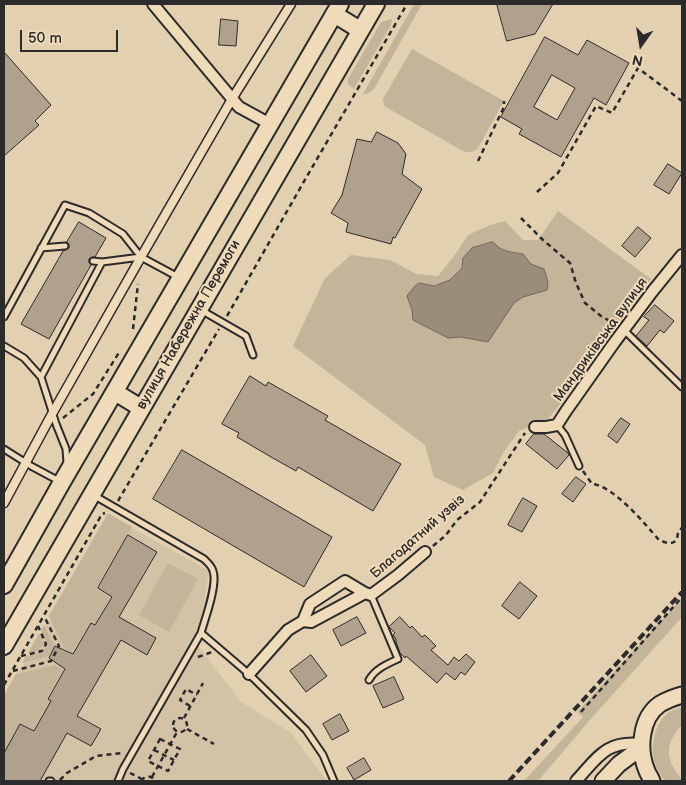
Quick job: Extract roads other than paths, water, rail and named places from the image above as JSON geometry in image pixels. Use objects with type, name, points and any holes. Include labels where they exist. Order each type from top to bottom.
[{"type":"main road","name":"вулиця Набережна Перемоги","points":[[4,646],[376,4]]},
{"type":"main road","points":[[4,585],[337,9],[360,30]]},
{"type":"main road","points":[[115,392],[141,408]]},
{"type":"main road","points":[[652,781],[646,770],[642,745],[644,729],[651,714],[659,705],[682,695]]},
{"type":"main road","points":[[603,781],[619,764],[642,745]]},
{"type":"street","points":[[153,4],[239,107],[270,124]]},
{"type":"street","points":[[4,503],[141,257],[232,99],[291,4]]},
{"type":"street","name":"Мандриківська вулиця","points":[[557,425],[614,343],[682,255]]},
{"type":"street","points":[[535,427],[557,425]]},
{"type":"street","name":"Благодатний узвіз","points":[[303,621],[312,622],[368,594],[398,575],[425,552]]},
{"type":"street","points":[[249,674],[288,630],[303,621],[310,604],[346,581],[368,594]]},
{"type":"street","points":[[576,781],[604,751],[623,744],[642,745]]},
{"type":"lane","points":[[4,317],[65,205],[89,214],[124,234],[141,257],[181,278]]},
{"type":"lane","points":[[41,248],[65,246]]},
{"type":"lane","points":[[93,261],[102,262],[141,257]]},
{"type":"lane","points":[[41,376],[102,262]]},
{"type":"lane","points":[[198,309],[246,336],[253,355]]},
{"type":"lane","points":[[624,330],[682,386]]},
{"type":"lane","points":[[4,346],[24,358],[41,376],[52,414],[66,449],[65,478],[26,462],[4,449]]},
{"type":"lane","points":[[557,425],[565,434],[579,466]]},
{"type":"lane","points":[[92,494],[204,559],[213,570],[214,584],[201,633],[118,781]]},
{"type":"lane","points":[[368,594],[398,659],[372,674],[369,680]]},
{"type":"lane","points":[[201,633],[249,674],[306,730],[323,755],[334,781]]},
{"type":"railway","points":[[509,781],[682,592]]}]
